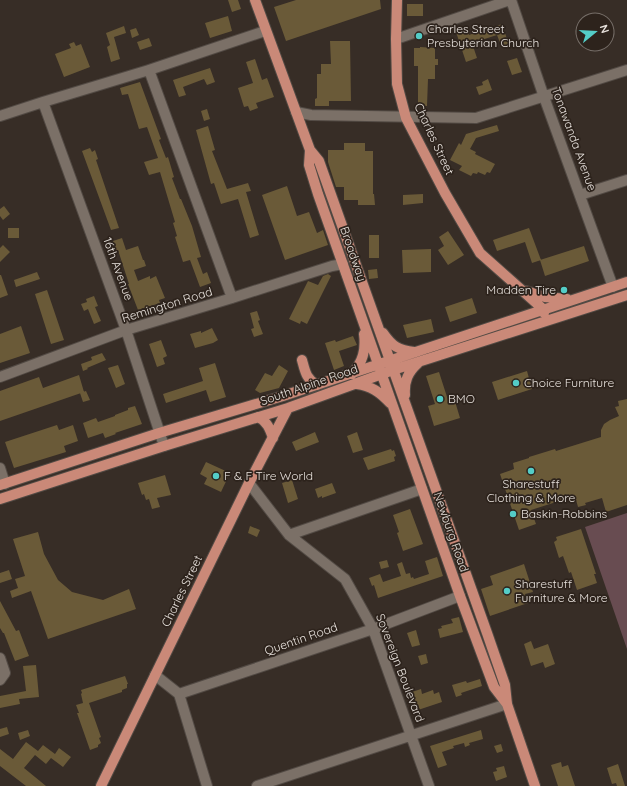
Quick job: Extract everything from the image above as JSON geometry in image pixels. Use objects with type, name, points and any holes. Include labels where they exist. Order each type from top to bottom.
[{"type":"main road","name":"Broadway","points":[[255,0],[265,31],[310,150],[319,161],[392,365]]},
{"type":"main road","name":"Charles Street","points":[[397,0],[397,84],[406,118],[445,193],[480,253],[543,309]]},
{"type":"main road","name":"Broadway","points":[[310,150],[309,165],[380,369]]},
{"type":"main road","name":"South Alpine Road","points":[[417,357],[543,309],[627,282]]},
{"type":"main road","points":[[521,289],[545,297],[560,299],[577,298]]},
{"type":"main road","name":"South Alpine Road","points":[[3,485],[160,433],[352,374],[380,369],[417,357],[547,321],[627,295]]},
{"type":"main road","points":[[543,309],[547,321]]},
{"type":"main road","points":[[352,374],[360,363],[364,349],[361,316]]},
{"type":"main road","points":[[378,327],[387,340],[394,346],[417,357],[407,376],[405,385],[405,402]]},
{"type":"main road","points":[[302,360],[307,377],[310,381],[317,385]]},
{"type":"main road","name":"Newburg Road","points":[[392,365],[504,685],[507,704],[535,786]]},
{"type":"main road","name":"South Alpine Road","points":[[0,499],[288,408],[355,384],[380,369]]},
{"type":"main road","name":"Newburg Road","points":[[380,369],[452,575],[494,687],[507,704]]},
{"type":"main road","points":[[355,384],[367,386],[376,390],[393,407]]},
{"type":"main road","name":"Charles Street","points":[[101,786],[249,483],[288,408]]},
{"type":"main road","points":[[258,417],[263,419],[266,423],[273,438]]},
{"type":"main road","points":[[33,475],[38,487]]},
{"type":"main road","points":[[452,575],[465,571]]},
{"type":"street","points":[[396,38],[511,0]]},
{"type":"street","name":"Tonawanda Avenue","points":[[511,0],[544,97],[613,287]]},
{"type":"street","points":[[0,116],[149,70],[265,31]]},
{"type":"street","points":[[149,70],[232,298]]},
{"type":"street","points":[[296,112],[311,115],[406,118],[476,118],[627,70]]},
{"type":"street","name":"16th Avenue","points":[[43,102],[126,330],[164,446]]},
{"type":"street","points":[[580,195],[627,180]]},
{"type":"street","name":"Remington Road","points":[[0,376],[126,330],[332,266],[343,264]]},
{"type":"street","points":[[0,468],[3,485]]},
{"type":"street","name":"Sovereign Boulevard","points":[[249,483],[289,535],[345,579],[373,628],[429,786]]},
{"type":"street","points":[[289,535],[422,489]]},
{"type":"street","name":"Quentin Road","points":[[179,694],[373,628],[460,596]]},
{"type":"street","points":[[0,658],[5,673],[0,680]]},
{"type":"street","points":[[155,675],[179,694],[207,786]]},
{"type":"street","points":[[257,786],[507,704]]},
{"type":"shaded area","points":[[627,513],[627,649],[585,527]]},
{"type":"building","points":[[228,0],[238,0],[241,9],[232,12]]},
{"type":"building","points":[[296,0],[380,0],[381,9],[286,41],[274,7]]},
{"type":"building","points":[[407,4],[423,4],[423,16],[407,16]]},
{"type":"building","points":[[228,16],[232,31],[210,38],[205,23]]},
{"type":"building","points":[[502,24],[509,45],[502,48],[497,35],[472,43],[477,58],[466,62],[456,32],[467,28],[469,35]]},
{"type":"building","points":[[124,26],[126,33],[114,37],[120,59],[111,62],[107,47],[110,45],[106,33]]},
{"type":"building","points":[[136,28],[139,35],[132,38],[130,30]]},
{"type":"building","points":[[149,38],[152,46],[140,50],[137,42]]},
{"type":"building","points":[[330,41],[350,41],[351,101],[329,101],[329,106],[315,106],[315,99],[317,98],[317,74],[321,74],[321,64],[331,64]]},
{"type":"building","points":[[74,42],[76,46],[81,44],[90,67],[64,77],[55,54],[71,48],[69,44]]},
{"type":"building","points":[[414,48],[435,48],[435,59],[438,59],[438,65],[435,65],[435,79],[428,79],[427,106],[418,106],[418,66],[414,66]]},
{"type":"building","points":[[517,58],[522,72],[512,75],[507,61]]},
{"type":"building","points":[[255,59],[262,80],[267,78],[274,97],[256,103],[258,108],[250,111],[248,106],[244,107],[238,88],[253,83],[246,62]]},
{"type":"building","points":[[210,68],[215,82],[207,85],[204,79],[183,87],[186,95],[179,97],[173,80]]},
{"type":"building","points":[[488,79],[492,90],[479,95],[476,87],[483,85],[482,82]]},
{"type":"building","points":[[140,82],[161,139],[159,140],[166,158],[168,157],[174,177],[172,178],[192,226],[201,257],[197,258],[203,274],[207,272],[211,283],[200,287],[190,260],[183,262],[175,237],[177,236],[173,223],[175,222],[160,172],[149,175],[144,162],[158,158],[147,127],[139,129],[128,94],[122,95],[120,88]]},
{"type":"building","points":[[207,109],[210,119],[204,121],[201,111]]},
{"type":"building","points":[[497,125],[499,131],[476,138],[470,149],[476,152],[475,154],[495,164],[490,173],[487,172],[485,175],[478,172],[477,174],[473,173],[471,176],[459,170],[462,166],[450,160],[459,143],[461,145],[466,134]]},
{"type":"building","points":[[208,126],[215,150],[212,151],[227,189],[248,183],[251,191],[246,192],[259,235],[250,238],[238,199],[221,204],[214,183],[211,184],[196,130]]},
{"type":"building","points":[[344,143],[365,143],[365,151],[373,151],[373,194],[375,205],[358,205],[358,200],[344,200],[344,187],[336,187],[328,162],[328,150],[344,150]]},
{"type":"building","points":[[90,148],[92,152],[95,150],[98,159],[96,160],[119,228],[111,230],[82,151]]},
{"type":"building","points":[[287,186],[297,216],[309,212],[317,233],[323,230],[328,245],[285,260],[262,195]]},
{"type":"building","points":[[423,194],[423,203],[403,205],[403,195]]},
{"type":"building","points":[[4,206],[10,214],[3,220],[0,216],[0,209]]},
{"type":"building","points":[[8,228],[19,228],[19,238],[8,238]]},
{"type":"building","points":[[529,228],[541,260],[532,263],[525,242],[497,251],[493,240]]},
{"type":"building","points":[[448,231],[464,255],[448,265],[438,250],[444,246],[439,237]]},
{"type":"building","points":[[369,235],[379,235],[379,258],[369,258]]},
{"type":"building","points":[[122,238],[126,250],[138,246],[144,260],[146,266],[134,270],[138,281],[150,276],[150,279],[156,276],[165,298],[159,300],[160,303],[138,310],[128,284],[118,250],[116,250],[113,241]]},
{"type":"building","points":[[3,245],[10,252],[0,262],[0,248]]},
{"type":"building","points":[[584,246],[589,261],[545,276],[540,260]]},
{"type":"building","points":[[431,249],[431,272],[403,273],[402,250]]},
{"type":"building","points":[[377,269],[378,278],[369,279],[368,270]]},
{"type":"building","points":[[37,272],[40,279],[16,287],[14,280]]},
{"type":"building","points":[[328,274],[331,276],[307,324],[301,321],[300,324],[289,319],[308,281],[318,285],[323,276]]},
{"type":"building","points":[[0,275],[8,295],[0,298]]},
{"type":"building","points":[[47,290],[64,340],[51,344],[35,294]]},
{"type":"building","points":[[94,296],[98,306],[95,307],[101,321],[94,324],[88,309],[84,311],[81,304],[87,302],[86,299]]},
{"type":"building","points":[[472,298],[477,313],[450,322],[445,307]]},
{"type":"building","points":[[257,311],[260,320],[258,321],[263,334],[254,337],[251,329],[254,328],[250,313]]},
{"type":"building","points":[[431,319],[434,332],[407,338],[403,325]]},
{"type":"building","points":[[21,326],[30,353],[0,363],[0,334]]},
{"type":"building","points":[[212,328],[218,340],[195,348],[190,334],[201,331],[201,333]]},
{"type":"building","points":[[353,336],[357,345],[339,351],[344,366],[334,370],[325,343],[335,340],[336,342]]},
{"type":"building","points":[[161,340],[167,356],[163,358],[165,364],[157,367],[149,344]]},
{"type":"building","points":[[102,353],[106,360],[83,371],[81,364],[92,360],[91,357]]},
{"type":"building","points":[[215,363],[226,397],[210,402],[206,390],[166,403],[163,394],[203,381],[199,368]]},
{"type":"building","points":[[118,365],[125,384],[116,388],[108,368]]},
{"type":"building","points":[[279,365],[288,371],[279,388],[260,393],[255,390],[265,373],[272,376]]},
{"type":"building","points":[[527,371],[532,389],[498,400],[492,382]]},
{"type":"building","name":"BMO","points":[[439,372],[448,400],[454,398],[460,418],[434,426],[428,406],[435,404],[426,376]]},
{"type":"building","points":[[79,375],[84,392],[0,421],[0,391],[39,377],[43,388]]},
{"type":"building","points":[[86,391],[90,400],[83,402],[80,393]]},
{"type":"building","points":[[627,399],[627,505],[606,512],[602,498],[585,503],[586,505],[578,507],[575,496],[531,510],[536,524],[519,530],[500,474],[514,469],[513,463],[529,457],[555,449],[556,451],[601,437],[601,430],[604,424],[619,416],[615,407],[619,406],[618,401]]},
{"type":"building","points":[[135,406],[142,424],[105,438],[103,433],[88,438],[83,423],[96,418],[98,422],[115,416],[128,410],[128,408]]},
{"type":"building","points":[[57,425],[59,430],[73,425],[78,441],[64,446],[66,452],[14,468],[5,442]]},
{"type":"building","points":[[315,432],[319,442],[296,451],[292,442]]},
{"type":"building","points":[[357,432],[363,450],[353,453],[347,436]]},
{"type":"building","points":[[391,449],[392,451],[394,450],[396,456],[394,457],[395,461],[368,470],[363,458]]},
{"type":"building","name":"F & F Tire World","points":[[206,462],[230,473],[221,492],[204,484],[207,478],[200,474]]},
{"type":"building","points":[[165,475],[171,495],[157,498],[160,507],[152,509],[149,499],[146,500],[144,494],[142,495],[138,483]]},
{"type":"building","points":[[292,480],[298,499],[288,503],[282,483]]},
{"type":"building","points":[[332,483],[336,493],[318,498],[315,489]]},
{"type":"building","points":[[410,509],[423,544],[403,551],[397,533],[399,532],[393,515]]},
{"type":"building","points":[[250,526],[260,530],[257,537],[248,533]]},
{"type":"building","points":[[581,529],[596,574],[594,574],[597,583],[577,590],[571,572],[569,573],[563,556],[559,558],[554,542],[557,540],[556,537]]},
{"type":"building","points":[[38,532],[44,554],[58,580],[72,592],[103,600],[129,589],[136,609],[48,639],[31,591],[12,598],[10,591],[18,588],[15,579],[25,576],[13,539]]},
{"type":"building","points":[[437,557],[443,576],[378,598],[374,585],[372,586],[369,578],[380,574],[383,582],[401,576],[397,564],[402,562],[406,574],[410,573],[411,578],[413,577],[414,579],[429,574],[425,561]]},
{"type":"building","points":[[387,560],[389,567],[381,569],[379,562]]},
{"type":"building","name":"Sharestuff Furniture & More","points":[[524,564],[533,592],[525,594],[528,603],[490,616],[481,589],[493,585],[490,576]]},
{"type":"building","points":[[9,570],[12,579],[0,583],[0,573]]},
{"type":"building","points":[[0,601],[16,631],[19,630],[29,656],[15,661],[4,633],[0,628]]},
{"type":"building","points":[[459,617],[463,632],[440,638],[438,629],[442,628],[441,626],[453,623],[451,619]]},
{"type":"building","points":[[416,630],[420,645],[412,647],[407,633]]},
{"type":"building","points":[[531,641],[534,649],[548,644],[555,664],[545,668],[543,662],[531,666],[524,644]]},
{"type":"building","points":[[426,654],[428,663],[421,665],[418,656]]},
{"type":"building","points":[[36,665],[39,697],[19,699],[20,704],[0,708],[0,696],[26,691],[23,666]]},
{"type":"building","points":[[125,676],[128,684],[127,688],[122,690],[122,692],[89,703],[101,737],[99,738],[101,743],[98,747],[90,750],[77,713],[79,713],[76,705],[83,703],[81,690]]},
{"type":"building","points":[[480,679],[482,686],[461,693],[462,695],[456,697],[452,685]]},
{"type":"building","points":[[421,689],[422,694],[433,690],[434,694],[439,692],[442,702],[418,710],[412,692]]},
{"type":"building","points":[[7,727],[9,734],[0,737],[0,729]]},
{"type":"building","points":[[28,730],[30,736],[20,740],[18,733]]},
{"type":"building","points":[[481,730],[483,739],[469,743],[470,745],[465,747],[464,743],[453,746],[454,748],[442,752],[447,765],[438,768],[430,746]]},
{"type":"building","points":[[26,742],[38,751],[43,745],[55,754],[59,748],[71,757],[63,767],[51,758],[46,764],[35,755],[24,768],[46,786],[26,786],[0,766],[0,749],[13,759]]},
{"type":"building","points":[[501,744],[503,751],[497,753],[494,746]]},
{"type":"building","points":[[561,762],[562,767],[568,765],[575,786],[558,786],[551,765]]},
{"type":"building","points":[[618,764],[625,786],[617,786],[616,783],[612,784],[607,768]]},
{"type":"building","points":[[504,766],[507,777],[496,781],[493,772],[497,771],[496,768]]},
{"type":"place","name":"Charles Street Presbyterian Church","points":[[419,36]]},
{"type":"place","name":"Madden Tire","points":[[564,290]]},
{"type":"place","name":"Choice Furniture","points":[[516,383]]},
{"type":"place","name":"BMO","points":[[440,399]]},
{"type":"place","name":"Sharestuff Clothing & More","points":[[531,471]]},
{"type":"place","name":"F & F Tire World","points":[[216,476]]},
{"type":"place","name":"Baskin-Robbins","points":[[513,514]]},
{"type":"place","name":"Sharestuff Furniture & More","points":[[507,591]]}]
